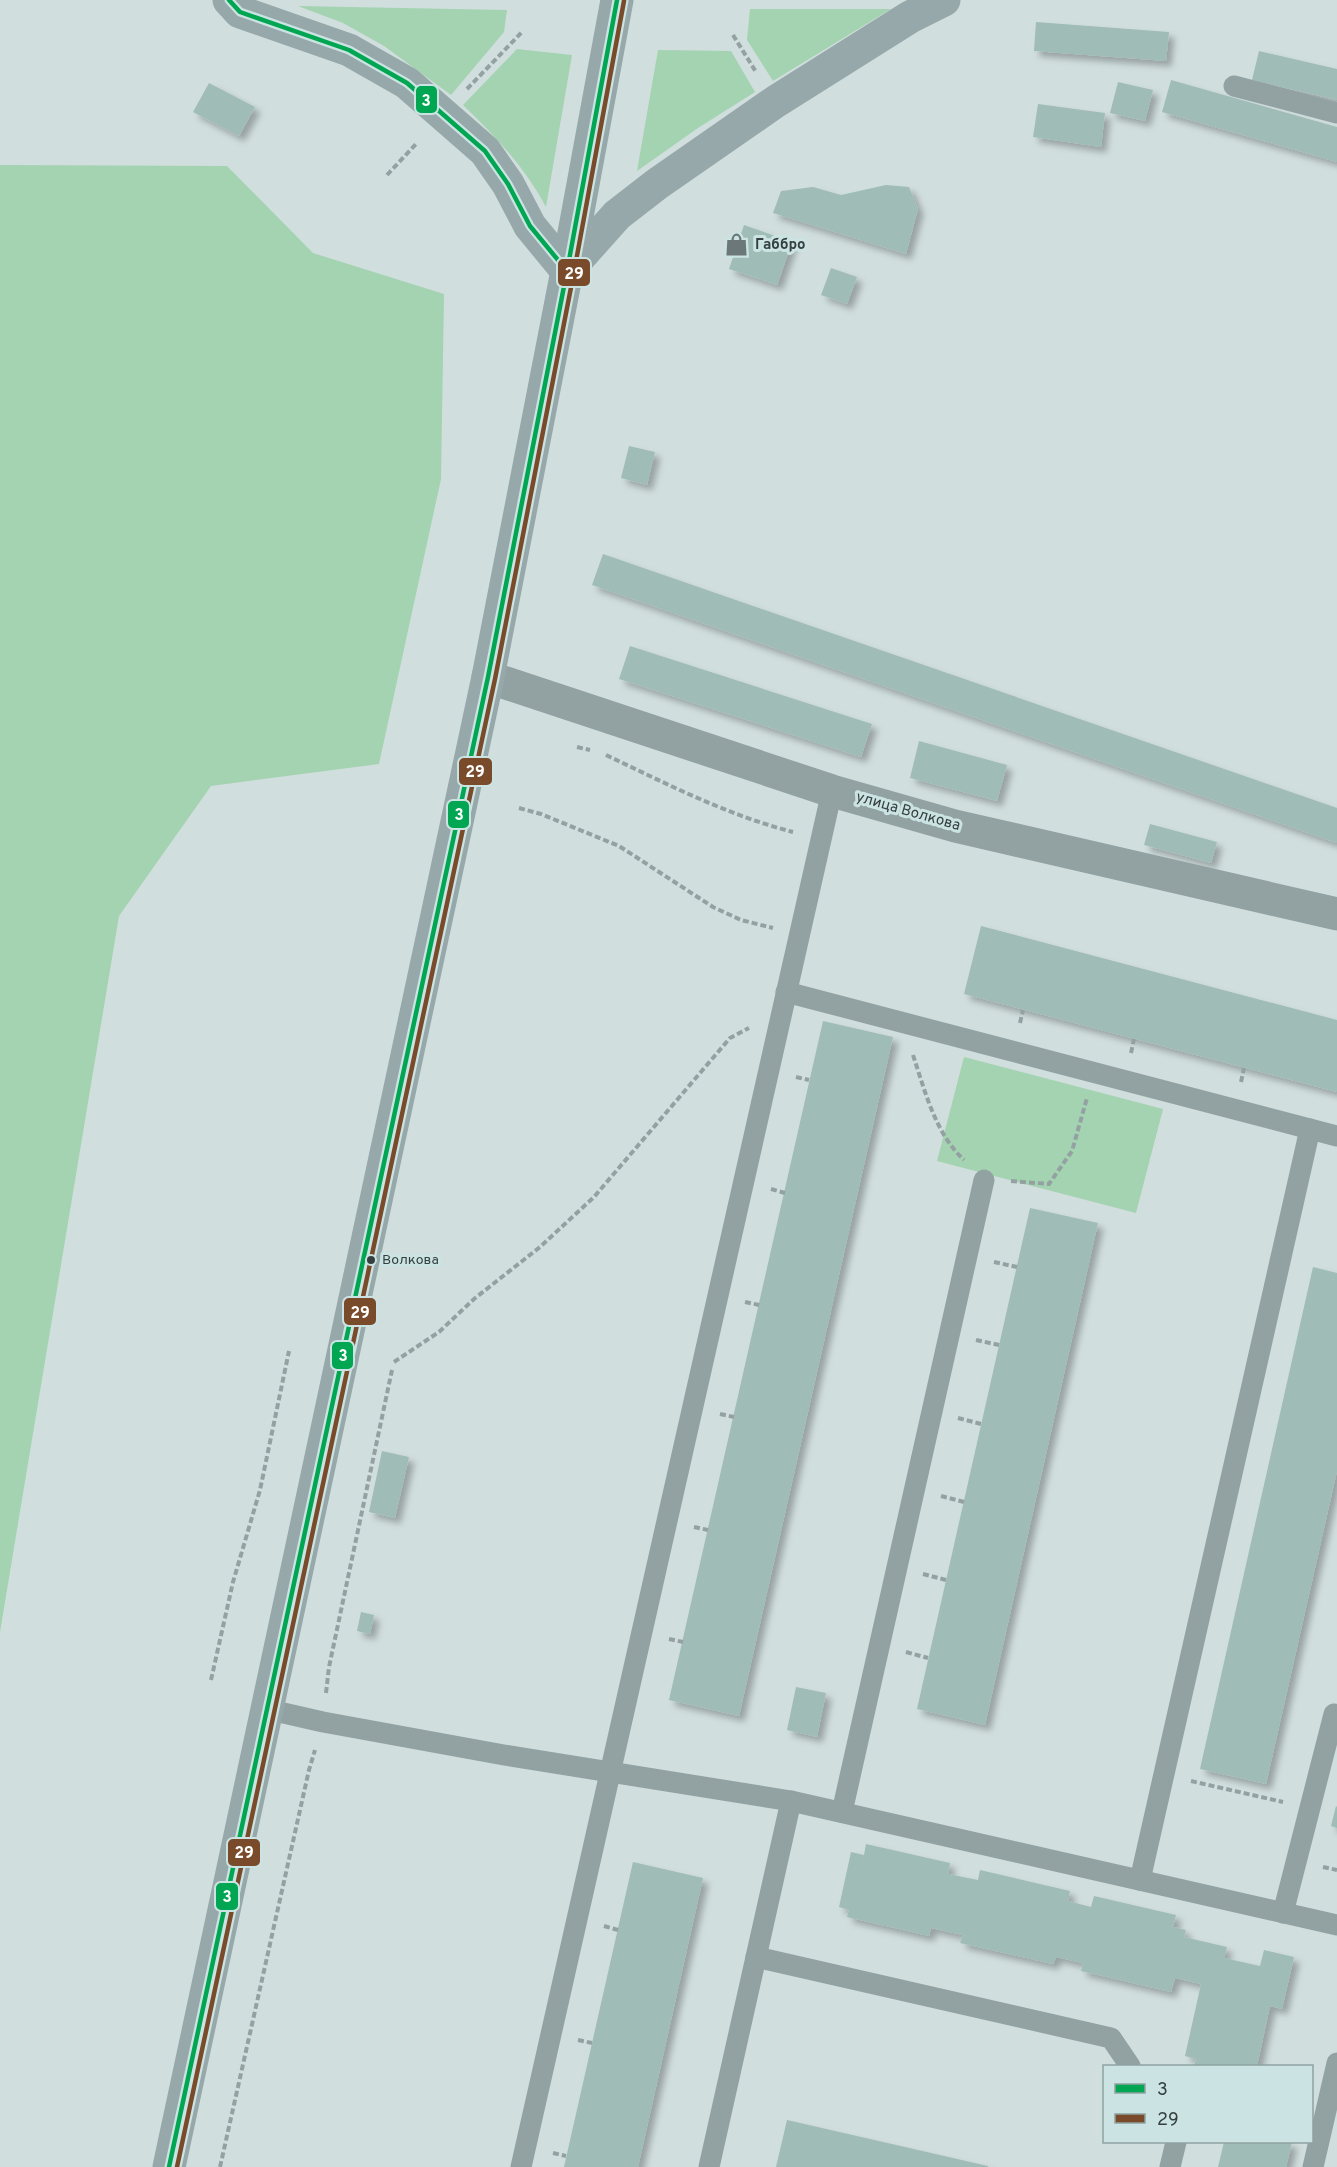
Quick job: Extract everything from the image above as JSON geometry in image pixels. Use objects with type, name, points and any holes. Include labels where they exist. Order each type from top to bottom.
[{"type":"main road","points":[[229,0],[240,12],[349,50],[407,83],[485,151],[508,184],[530,226],[567,271]]},
{"type":"main road","points":[[169,2167],[488,677],[617,0]]},
{"type":"main road","points":[[567,271],[617,215],[657,184],[776,102],[910,17],[944,0]]},
{"type":"street","name":"улица Волкова","points":[[488,677],[832,791],[955,826],[1337,914]]},
{"type":"lane","points":[[1234,86],[1337,113]]},
{"type":"lane","points":[[521,2167],[832,791]]},
{"type":"lane","points":[[784,1002],[903,1022],[1337,1136]]},
{"type":"lane","points":[[1140,1880],[1310,1129]]},
{"type":"lane","points":[[842,1812],[984,1180]]},
{"type":"lane","points":[[266,1709],[324,1722],[791,1801],[1337,1925]]},
{"type":"lane","points":[[1283,1913],[1334,1714],[1337,1715]]},
{"type":"lane","points":[[709,2167],[791,1801]]},
{"type":"lane","points":[[756,1957],[1111,2038],[1129,2065]]},
{"type":"lane","points":[[1313,2167],[1337,2062]]},
{"type":"lane","points":[[1170,2167],[1176,2143]]},
{"type":"path","points":[[467,89],[523,31]]},
{"type":"path","points":[[733,35],[756,72]]},
{"type":"path","points":[[387,175],[416,144]]},
{"type":"path","points":[[577,747],[594,751]]},
{"type":"path","points":[[602,753],[691,796],[769,826],[821,839]]},
{"type":"path","points":[[519,808],[540,814],[619,846],[713,907],[741,920],[800,935]]},
{"type":"path","points":[[394,1362],[439,1332],[474,1299],[540,1247],[594,1197],[730,1038],[784,1002]]},
{"type":"path","points":[[903,1022],[929,1106],[953,1150],[984,1180],[1049,1184],[1072,1151],[1087,1099],[1088,1071]]},
{"type":"path","points":[[987,1261],[1017,1267]]},
{"type":"path","points":[[970,1339],[999,1345]]},
{"type":"path","points":[[211,1680],[233,1582],[260,1490],[289,1351]]},
{"type":"path","points":[[220,2167],[309,1770],[324,1722],[329,1667],[392,1370]]},
{"type":"path","points":[[952,1417],[981,1424]]},
{"type":"path","points":[[934,1495],[964,1502]]},
{"type":"path","points":[[917,1573],[946,1580]]},
{"type":"path","points":[[899,1651],[928,1658]]},
{"type":"path","points":[[1164,1775],[1310,1808]]},
{"type":"path","points":[[597,1925],[618,1930]]},
{"type":"path","points":[[571,2038],[592,2043]]},
{"type":"green space","points":[[298,6],[507,10],[504,32],[451,95],[384,46],[343,23]]},
{"type":"green space","points":[[750,9],[891,9],[773,81],[747,40]]},
{"type":"green space","points":[[517,49],[572,55],[546,207],[538,192],[509,153],[463,105]]},
{"type":"green space","points":[[658,50],[731,51],[755,92],[637,171]]},
{"type":"green space","points":[[0,165],[227,166],[313,253],[444,294],[441,479],[379,764],[211,786],[119,916],[0,1632]]},
{"type":"green space","points":[[964,1057],[1163,1109],[1136,1213],[937,1161]]},
{"type":"building","points":[[1036,22],[1169,32],[1166,61],[1034,51]]},
{"type":"building","points":[[1259,51],[1337,69],[1337,100],[1252,80]]},
{"type":"building","points":[[1171,80],[1337,127],[1337,162],[1162,112]]},
{"type":"building","points":[[1118,82],[1153,90],[1145,121],[1110,113]]},
{"type":"building","points":[[209,83],[255,107],[239,136],[193,112]]},
{"type":"building","points":[[1038,104],[1105,113],[1101,147],[1033,137]]},
{"type":"building","points":[[886,185],[909,187],[918,209],[906,254],[773,213],[781,191],[813,187],[841,195]]},
{"type":"building","points":[[744,225],[792,242],[777,285],[729,269]]},
{"type":"building","points":[[831,268],[857,277],[847,304],[821,295]]},
{"type":"building","points":[[629,446],[655,452],[647,485],[621,478]]},
{"type":"building","points":[[603,554],[1337,808],[1337,843],[592,585]]},
{"type":"building","points":[[630,646],[872,724],[861,757],[619,679]]},
{"type":"building","points":[[919,741],[1007,765],[997,801],[910,778]]},
{"type":"building","points":[[1150,824],[1217,842],[1211,863],[1144,845]]},
{"type":"building","points":[[981,926],[1337,1020],[1337,1092],[964,994]]},
{"type":"building","points":[[823,1021],[893,1037],[739,1716],[669,1700]]},
{"type":"building","points":[[1030,1208],[1098,1223],[985,1725],[917,1709]]},
{"type":"building","points":[[1313,1267],[1337,1273],[1337,1471],[1266,1784],[1200,1769]]},
{"type":"building","points":[[382,1451],[409,1457],[395,1518],[369,1512]]},
{"type":"building","points":[[361,1612],[374,1615],[370,1634],[357,1631]]},
{"type":"building","points":[[796,1687],[826,1693],[817,1737],[787,1730]]},
{"type":"building","points":[[1337,1807],[1337,1828],[1331,1826]]},
{"type":"building","points":[[866,1844],[950,1863],[948,1874],[978,1880],[980,1870],[1070,1891],[1068,1901],[1091,1907],[1094,1896],[1176,1915],[1173,1927],[1186,1930],[1184,1937],[1227,1947],[1224,1958],[1260,1966],[1264,1950],[1294,1957],[1282,2009],[1270,2006],[1257,2065],[1194,2065],[1196,2059],[1185,2056],[1201,1984],[1175,1978],[1171,1992],[1081,1971],[1083,1963],[1056,1957],[1053,1964],[960,1943],[963,1935],[931,1928],[929,1936],[847,1917],[849,1910],[839,1907],[851,1852],[864,1855]]},
{"type":"building","points":[[633,1862],[703,1878],[638,2167],[564,2167]]},
{"type":"building","points":[[787,2120],[988,2166],[988,2167],[776,2167]]},
{"type":"building","points":[[1224,2143],[1292,2143],[1286,2167],[1218,2167]]},
{"type":"transit line","name":"3","points":[[229,0],[240,12],[349,50],[407,83],[485,151],[508,184],[530,226],[567,271]]},
{"type":"transit line","name":"3","points":[[169,2167],[488,677],[617,0]]},
{"type":"transit line","name":"29","points":[[177,2167],[495,679],[624,1]]},
{"type":"place","name":"Габбро","points":[[737,245]]},
{"type":"place","name":"Волкова","points":[[371,1260]]}]
